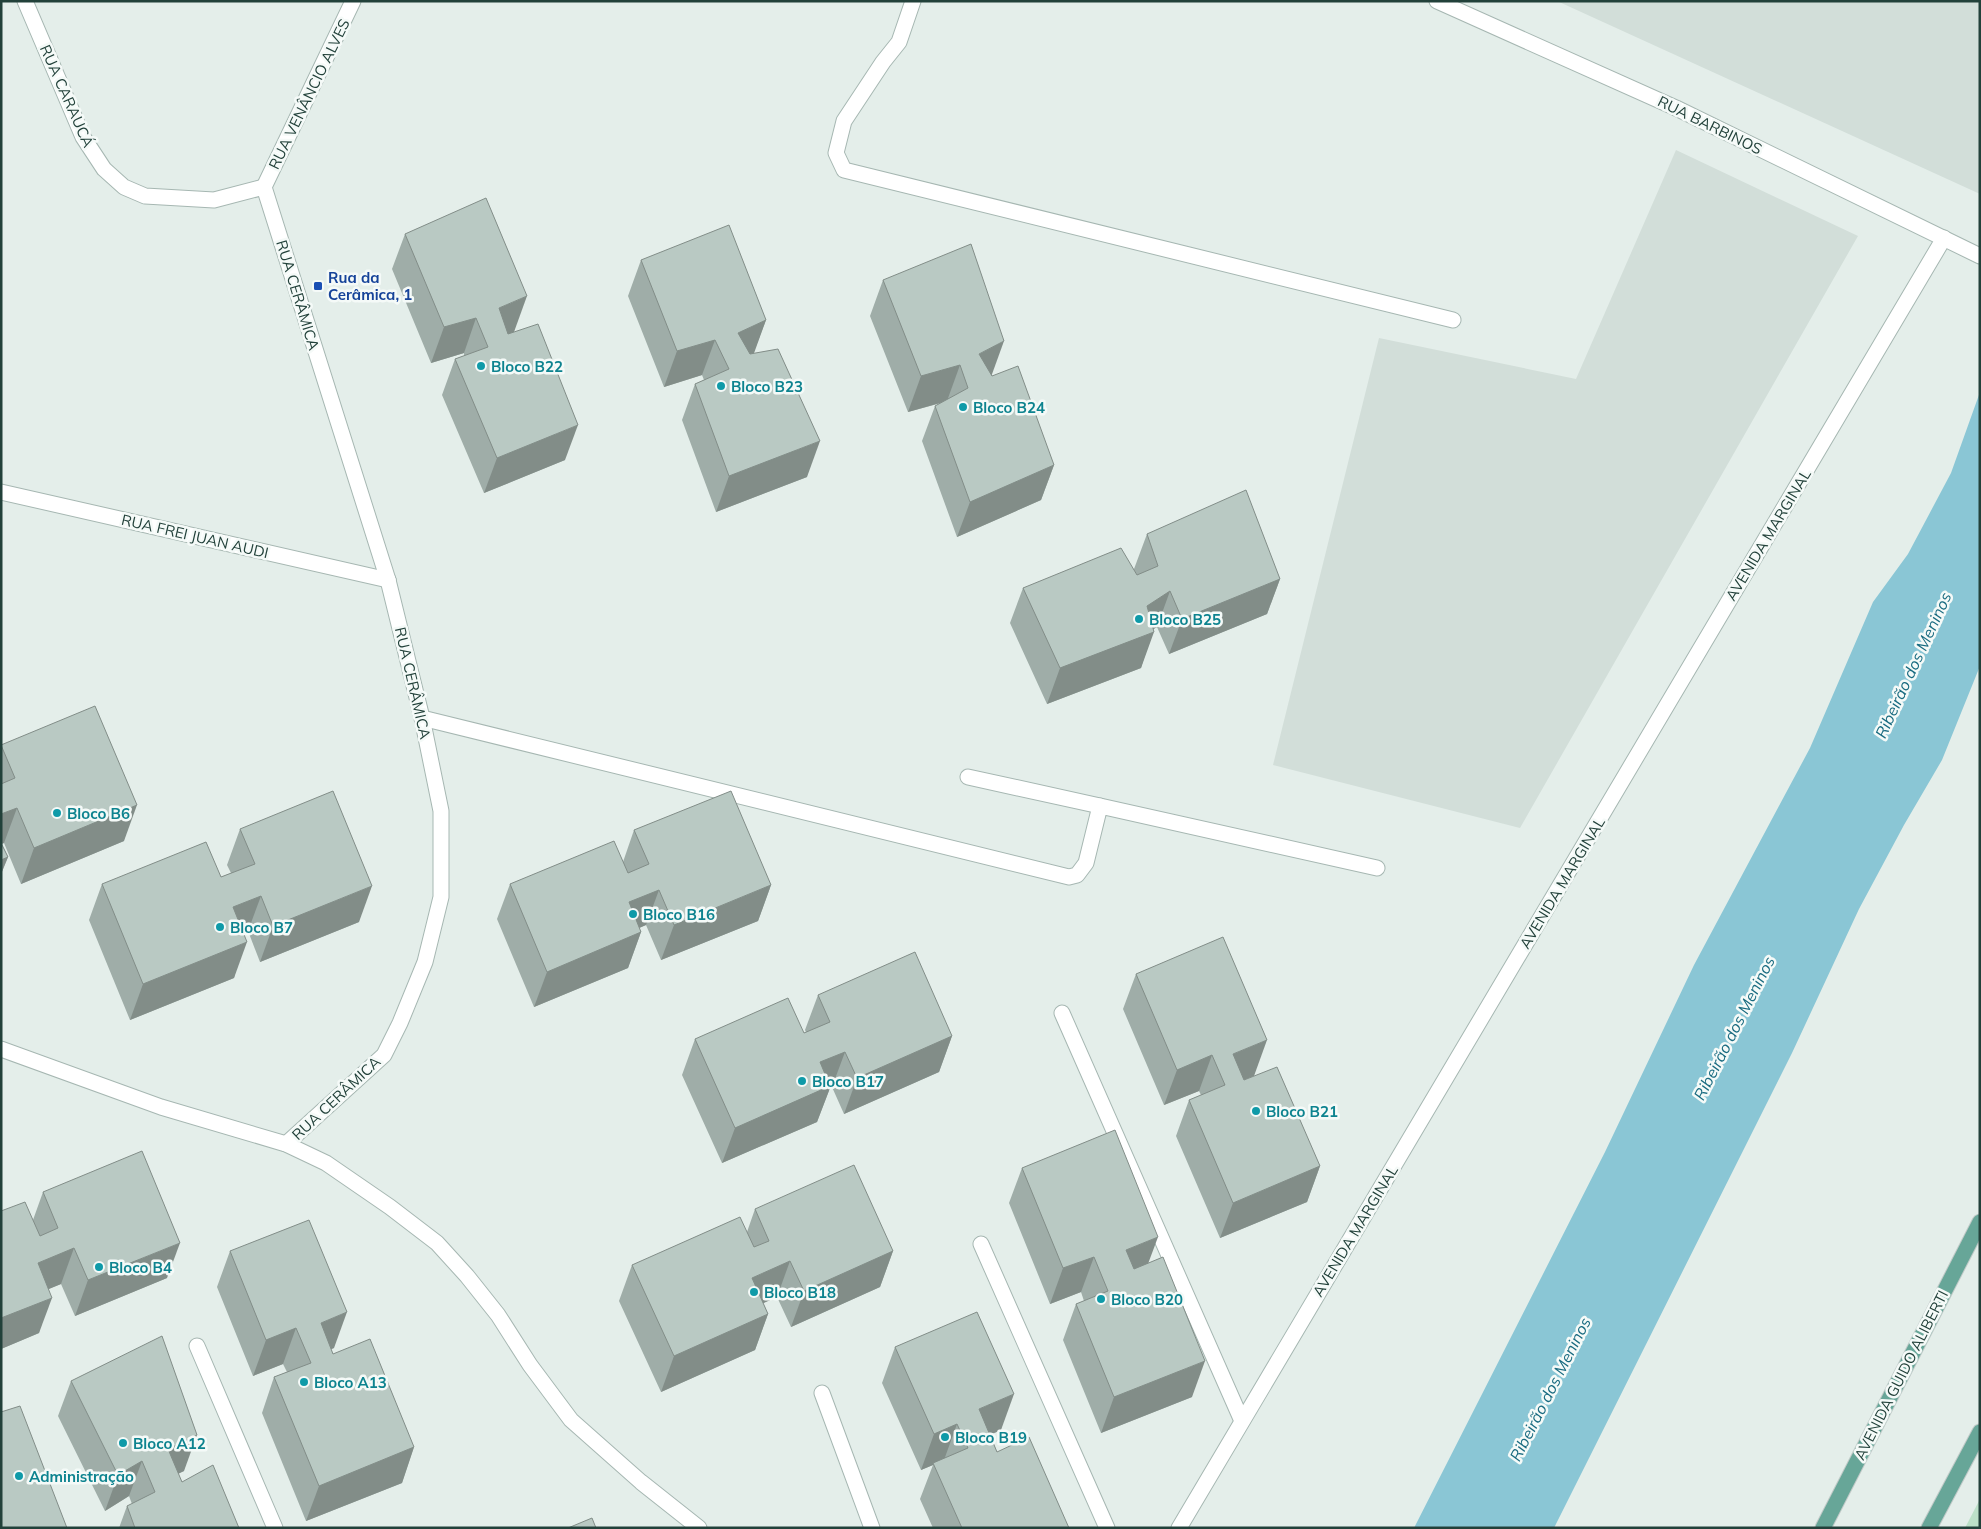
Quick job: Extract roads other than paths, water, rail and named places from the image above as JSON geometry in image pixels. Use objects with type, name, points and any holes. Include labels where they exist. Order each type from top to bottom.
[{"type":"main road","name":"AVENIDA GUIDO ALIBERTI","points":[[1822,1528],[1980,1222]]},
{"type":"main road","points":[[1929,1528],[1980,1432]]},
{"type":"street","name":"RUA CARAUCÁ","points":[[25,1],[83,136],[104,169],[124,187],[145,196],[214,200],[264,187]]},
{"type":"street","name":"RUA VENÂNCIO ALVES","points":[[264,187],[353,1]]},
{"type":"street","points":[[913,1],[899,42],[883,62],[844,121],[836,154],[844,170],[1453,320]]},
{"type":"street","name":"RUA BARBINOS","points":[[1437,1],[1676,108],[1980,256]]},
{"type":"street","name":"RUA CERÂMICA","points":[[264,187],[388,580],[422,718],[441,811],[441,897],[425,962],[400,1023],[384,1055],[286,1144]]},
{"type":"street","name":"AVENIDA MARGINAL","points":[[1179,1528],[1944,238]]},
{"type":"street","name":"RUA FREI JUAN AUDI","points":[[1,492],[388,580]]},
{"type":"street","points":[[422,718],[1069,877],[1077,874],[1086,863],[1100,806]]},
{"type":"street","points":[[968,777],[1377,868]]},
{"type":"street","points":[[1062,1013],[1242,1421]]},
{"type":"street","points":[[1,1049],[161,1107],[286,1144],[326,1163],[390,1207],[436,1243],[467,1276],[498,1315],[530,1365],[571,1420],[641,1482],[699,1528]]},
{"type":"street","points":[[981,1244],[1107,1528]]},
{"type":"street","points":[[197,1346],[275,1528]]},
{"type":"street","points":[[822,1393],[872,1528]]},
{"type":"water","name":"Ribeirão dos Meninos","points":[[1980,392],[1980,666],[1942,760],[1904,825],[1859,909],[1792,1053],[1554,1528],[1414,1528],[1605,1152],[1694,965],[1810,748],[1873,602],[1908,554],[1951,473]]},
{"type":"place","name":"Rua da Cerâmica, 1","points":[[318,286]]},
{"type":"place","name":"Bloco B22","points":[[481,366]]},
{"type":"place","name":"Bloco B23","points":[[721,386]]},
{"type":"place","name":"Bloco B24","points":[[963,407]]},
{"type":"place","name":"Bloco B25","points":[[1139,619]]},
{"type":"place","name":"Bloco B6","points":[[57,813]]},
{"type":"place","name":"Bloco B16","points":[[633,914]]},
{"type":"place","name":"Bloco B7","points":[[220,927]]},
{"type":"place","name":"Bloco B17","points":[[802,1081]]},
{"type":"place","name":"Bloco B21","points":[[1256,1111]]},
{"type":"place","name":"Bloco B4","points":[[99,1267]]},
{"type":"place","name":"Bloco B18","points":[[754,1292]]},
{"type":"place","name":"Bloco B20","points":[[1101,1299]]},
{"type":"place","name":"Bloco A13","points":[[304,1382]]},
{"type":"place","name":"Bloco B19","points":[[945,1437]]},
{"type":"place","name":"Bloco A12","points":[[123,1443]]},
{"type":"place","name":"Administração","points":[[19,1476]]}]
